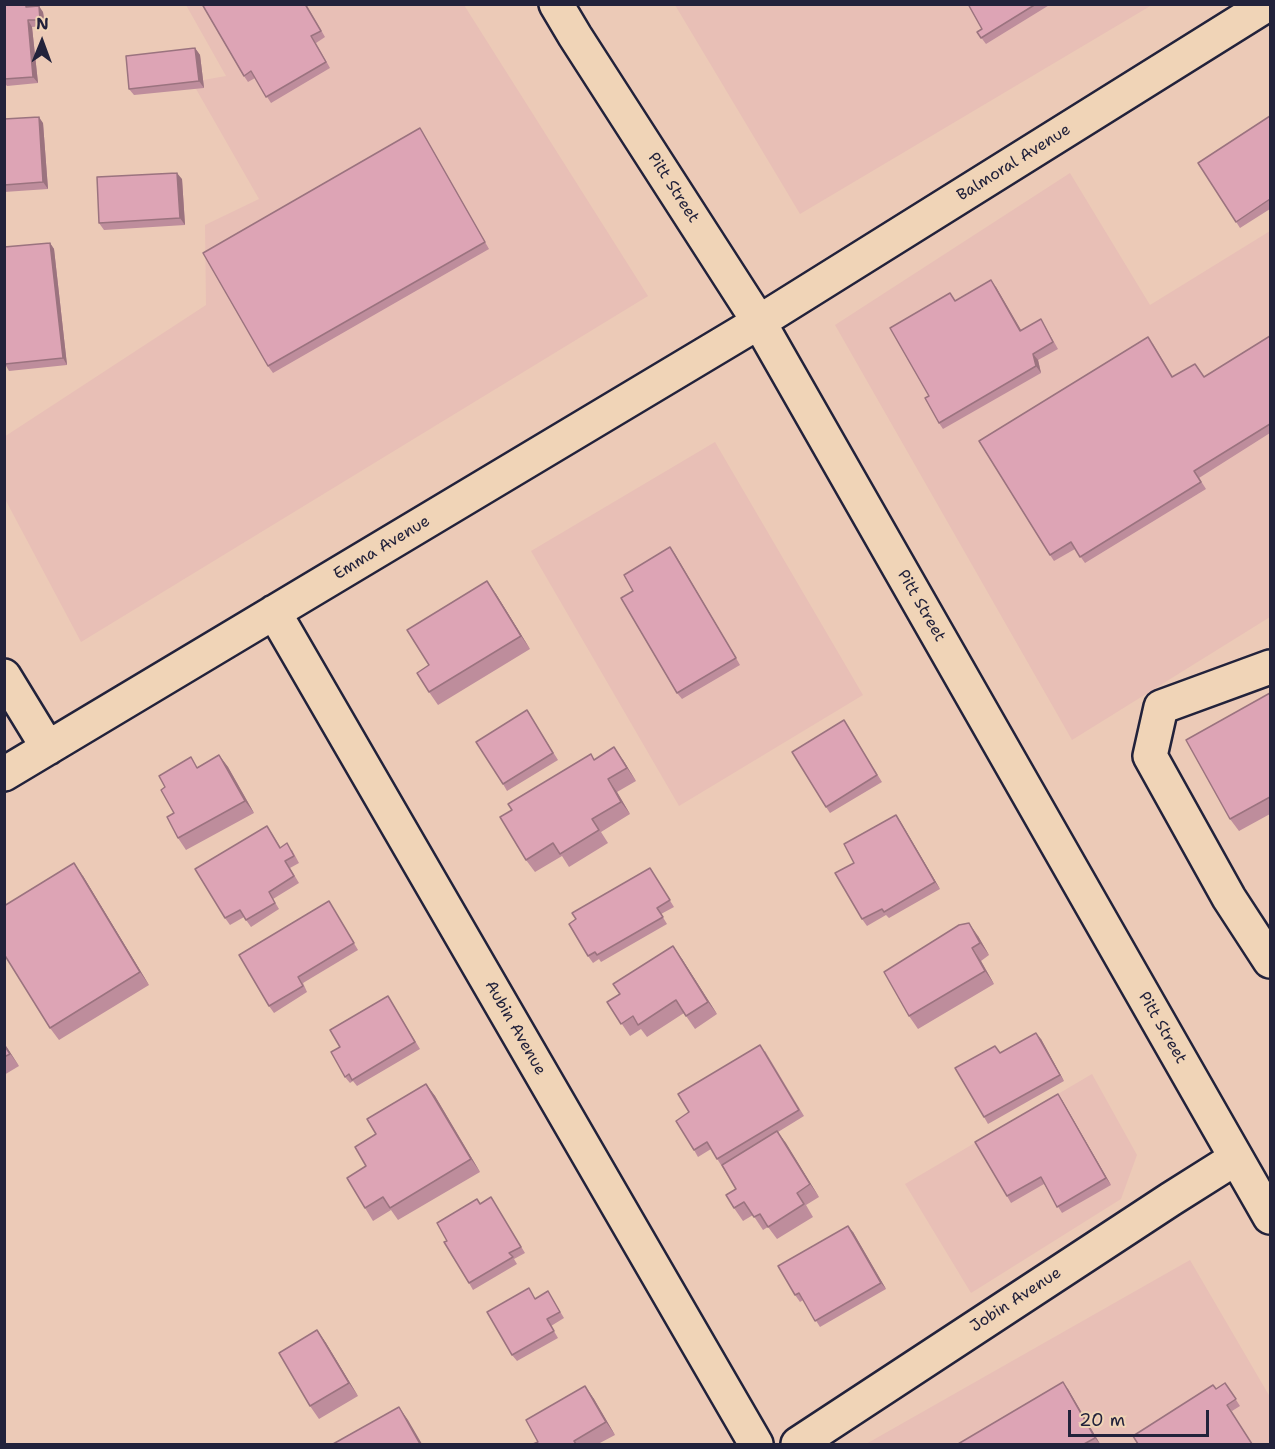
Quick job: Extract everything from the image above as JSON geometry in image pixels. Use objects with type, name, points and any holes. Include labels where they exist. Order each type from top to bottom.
[{"type":"street","name":"Pitt Street","points":[[556,4],[759,322],[1270,1217]]},
{"type":"street","name":"Balmoral Avenue","points":[[759,322],[1268,4]]},
{"type":"street","name":"Emma Avenue","points":[[4,774],[759,322]]},
{"type":"street","name":"Aubin Avenue","points":[[274,612],[756,1444]]},
{"type":"street","points":[[1270,667],[1161,707],[1150,756],[1229,898],[1270,961]]},
{"type":"street","points":[[4,676],[48,748]]},
{"type":"street","name":"Jobin Avenue","points":[[798,1444],[1171,1198],[1236,1158]]},
{"type":"shaded area","points":[[186,5],[464,5],[648,296],[81,642],[5,499],[4,437],[206,305],[205,225],[259,199],[192,82],[226,76]]},
{"type":"shaded area","points":[[675,5],[1152,5],[800,214]]},
{"type":"shaded area","points":[[1070,173],[1150,305],[1270,231],[1270,617],[1072,740],[835,325]]},
{"type":"shaded area","points":[[715,442],[863,695],[679,806],[531,551]]},
{"type":"shaded area","points":[[1092,1074],[1137,1155],[1121,1199],[971,1293],[905,1184]]},
{"type":"shaded area","points":[[1190,1260],[1270,1397],[1270,1444],[866,1444]]},
{"type":"building","points":[[4,4],[39,6],[40,20],[28,20],[33,77],[4,79]]},
{"type":"building","points":[[202,4],[305,4],[321,31],[311,36],[326,62],[266,97],[251,71],[244,76]]},
{"type":"building","points":[[968,4],[1036,4],[981,38],[977,32],[982,29]]},
{"type":"building","points":[[195,48],[199,81],[129,89],[126,56]]},
{"type":"building","points":[[1270,116],[1270,199],[1236,222],[1198,163]]},
{"type":"building","points":[[39,117],[43,182],[4,185],[4,119]]},
{"type":"building","points":[[420,128],[485,242],[268,366],[203,253]]},
{"type":"building","points":[[177,173],[180,218],[99,223],[97,177]]},
{"type":"building","points":[[50,243],[63,358],[5,364],[4,247]]},
{"type":"building","points":[[991,280],[1020,331],[1041,319],[1053,342],[1033,354],[1036,366],[939,423],[925,398],[929,396],[890,328],[950,293],[955,301]]},
{"type":"building","points":[[1270,336],[1270,424],[1194,471],[1201,482],[1080,557],[1071,542],[1050,555],[979,441],[1148,337],[1172,377],[1195,364],[1204,377]]},
{"type":"building","points":[[670,547],[736,658],[677,693],[621,598],[633,591],[624,575]]},
{"type":"building","points":[[487,581],[521,636],[429,692],[417,673],[429,665],[407,630]]},
{"type":"building","points":[[1270,693],[1270,797],[1230,819],[1186,740]]},
{"type":"building","points":[[527,710],[553,753],[503,784],[476,742]]},
{"type":"building","points":[[844,720],[877,775],[826,807],[792,752]]},
{"type":"building","points":[[614,747],[627,768],[608,779],[621,802],[592,819],[599,830],[560,854],[553,843],[526,860],[500,817],[512,810],[508,804],[591,754],[594,760]]},
{"type":"building","points":[[219,755],[245,801],[178,838],[167,817],[174,813],[161,790],[165,787],[159,776],[191,757],[197,768]]},
{"type":"building","points":[[896,815],[935,882],[884,912],[882,909],[862,919],[835,873],[854,863],[844,844]]},
{"type":"building","points":[[267,826],[280,848],[287,843],[294,856],[285,861],[294,876],[269,892],[275,903],[246,920],[240,910],[225,918],[195,869]]},
{"type":"building","points":[[74,863],[140,972],[50,1028],[4,954],[4,906]]},
{"type":"building","points":[[650,868],[670,900],[657,908],[663,917],[597,955],[595,952],[588,956],[569,924],[576,919],[572,913]]},
{"type":"building","points":[[329,901],[354,943],[298,977],[303,986],[269,1006],[239,955]]},
{"type":"building","points":[[969,923],[980,943],[972,948],[985,971],[909,1016],[884,972],[959,925]]},
{"type":"building","points":[[673,946],[708,1002],[686,1016],[676,1000],[638,1025],[633,1016],[621,1024],[607,1002],[620,994],[613,984]]},
{"type":"building","points":[[388,996],[415,1042],[352,1080],[349,1074],[345,1077],[331,1052],[340,1047],[330,1030]]},
{"type":"building","points":[[1036,1033],[1060,1075],[984,1117],[955,1068],[995,1046],[1000,1053]]},
{"type":"building","points":[[4,1045],[10,1054],[4,1057]]},
{"type":"building","points":[[760,1045],[799,1110],[717,1159],[707,1142],[694,1150],[676,1121],[689,1112],[678,1094]]},
{"type":"building","points":[[426,1084],[471,1159],[390,1208],[383,1197],[365,1208],[347,1178],[366,1166],[355,1147],[376,1134],[367,1119]]},
{"type":"building","points":[[1058,1094],[1106,1178],[1057,1207],[1041,1177],[1007,1196],[975,1142]]},
{"type":"building","points":[[777,1131],[810,1184],[797,1193],[804,1204],[768,1227],[760,1214],[754,1217],[744,1202],[734,1208],[726,1195],[736,1189],[722,1165]]},
{"type":"building","points":[[491,1197],[521,1247],[509,1253],[513,1257],[469,1283],[444,1242],[447,1241],[437,1223],[477,1199],[480,1204]]},
{"type":"building","points":[[848,1226],[881,1283],[815,1321],[799,1293],[795,1295],[778,1266]]},
{"type":"building","points":[[529,1288],[535,1299],[548,1291],[560,1312],[547,1319],[554,1331],[512,1355],[487,1312]]},
{"type":"building","points":[[317,1330],[349,1383],[310,1406],[279,1353]]},
{"type":"building","points":[[1063,1382],[1095,1438],[1084,1444],[958,1444]]},
{"type":"building","points":[[1225,1383],[1236,1399],[1227,1405],[1252,1444],[1138,1444],[1133,1436],[1213,1385],[1216,1389]]},
{"type":"building","points":[[585,1386],[606,1422],[574,1441],[576,1444],[533,1444],[538,1442],[526,1420]]},
{"type":"building","points":[[399,1407],[420,1444],[333,1444]]}]
